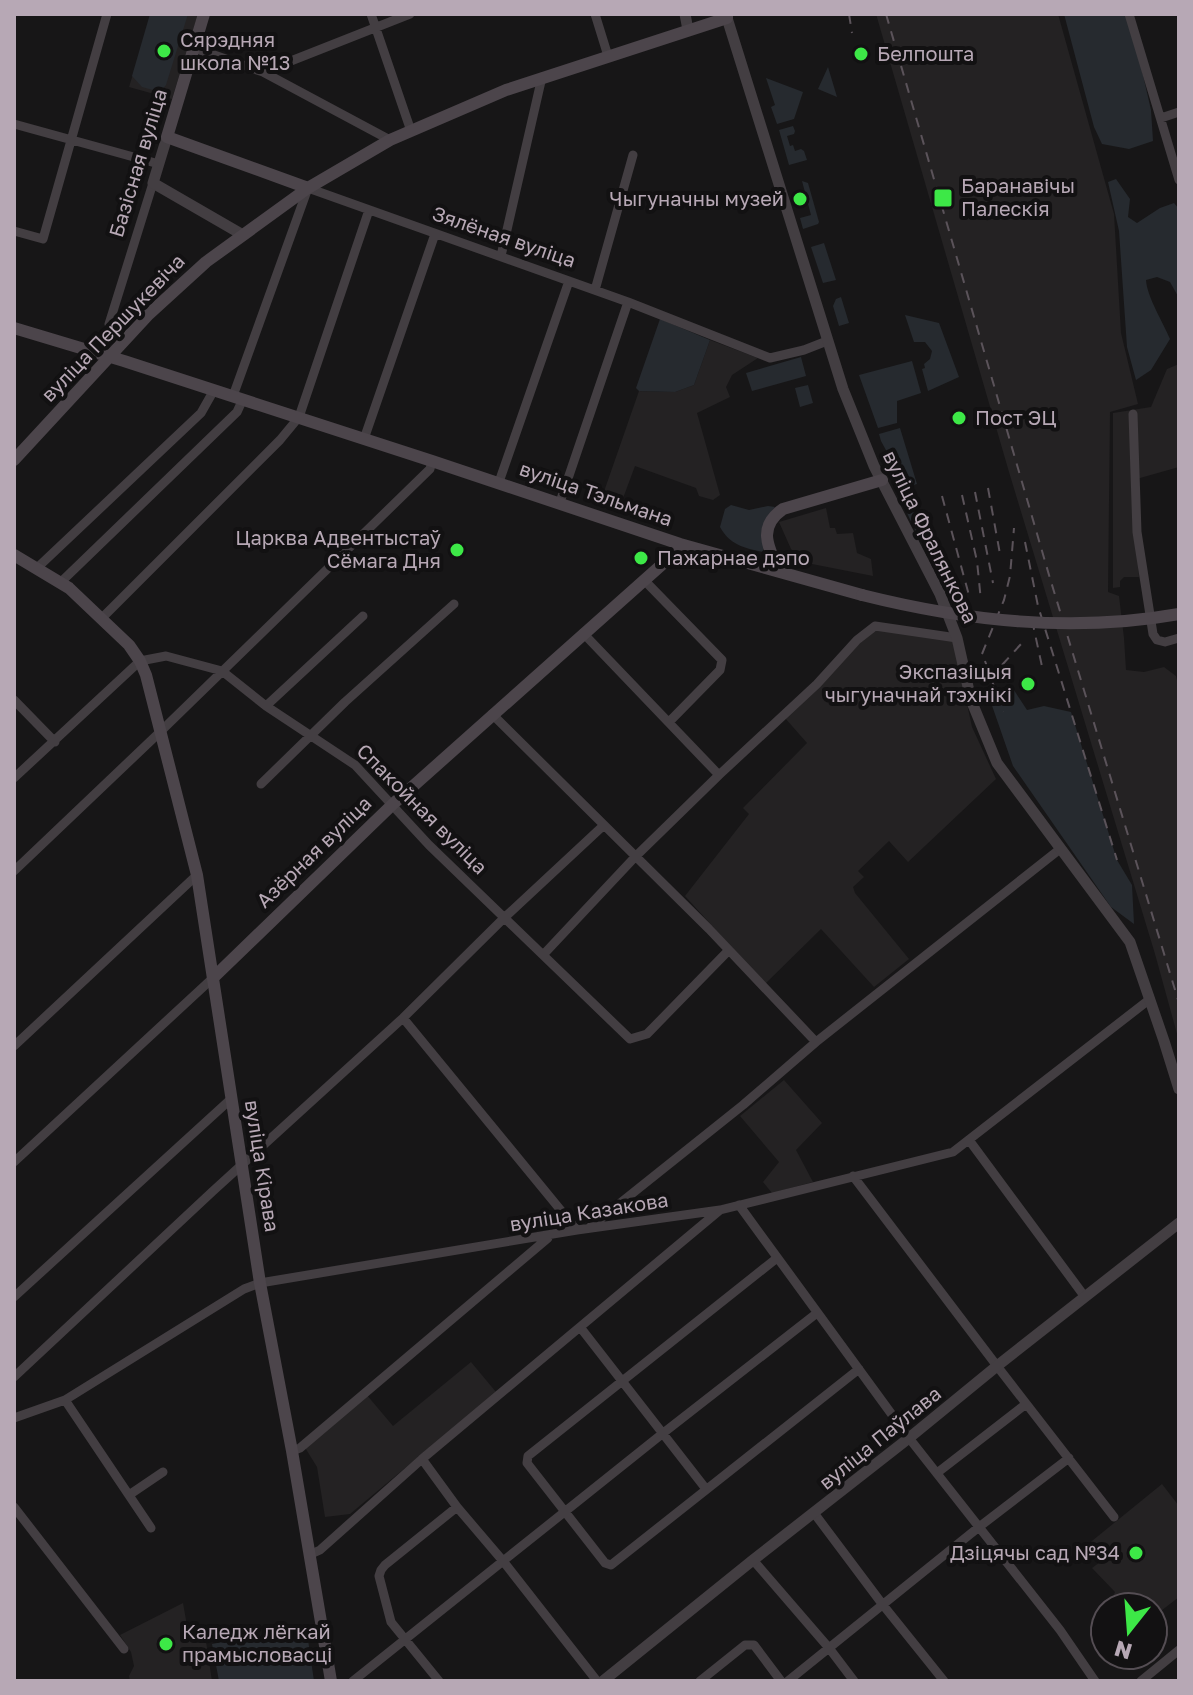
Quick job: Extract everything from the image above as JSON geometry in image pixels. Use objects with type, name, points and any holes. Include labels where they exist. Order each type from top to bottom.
[{"type":"main road","name":"Базісная вуліца","points":[[167,137],[204,14]]},
{"type":"main road","name":"вуліца Першукевіча","points":[[14,460],[149,314],[206,262],[308,188],[390,140],[506,90],[727,16]]},
{"type":"main road","name":"Зялёная вуліца","points":[[167,137],[308,188]]},
{"type":"main road","name":"вуліца Тэльмана","points":[[14,328],[299,417],[680,544],[913,608],[993,620],[1065,624],[1117,622],[1179,614]]},
{"type":"main road","points":[[781,572],[767,541],[775,514],[882,480]]},
{"type":"main road","name":"Азёрная вуліца","points":[[214,977],[393,804],[676,552],[680,544]]},
{"type":"main road","points":[[14,555],[61,582],[129,645],[140,661]]},
{"type":"main road","name":"вуліца Кірава","points":[[140,661],[197,875],[260,1283],[331,1681]]},
{"type":"street","points":[[14,231],[43,239],[107,14]]},
{"type":"street","points":[[371,14],[411,131]]},
{"type":"street","points":[[263,72],[410,14]]},
{"type":"street","points":[[595,14],[608,56]]},
{"type":"street","points":[[685,14],[688,30]]},
{"type":"street","points":[[1129,14],[1179,180]]},
{"type":"street","name":"вуліца Фралянкова","points":[[727,16],[827,341],[865,448],[940,594],[957,638],[971,700],[997,763],[1130,942],[1179,1089]]},
{"type":"street","points":[[194,48],[263,72],[390,140]]},
{"type":"street","points":[[501,256],[542,77]]},
{"type":"street","points":[[1161,118],[1179,112]]},
{"type":"street","points":[[14,124],[159,164]]},
{"type":"street","name":"Базісная вуліца","points":[[109,324],[167,137]]},
{"type":"street","points":[[595,290],[633,155]]},
{"type":"street","points":[[153,183],[243,235]]},
{"type":"street","points":[[61,582],[237,412],[238,398],[308,188]]},
{"type":"street","name":"Зялёная вуліца","points":[[308,188],[628,302],[770,358],[827,341]]},
{"type":"street","points":[[101,619],[280,440],[299,417],[369,210]]},
{"type":"street","points":[[364,439],[435,234]]},
{"type":"street","points":[[499,482],[569,281]]},
{"type":"street","points":[[560,502],[628,302]]},
{"type":"street","points":[[37,568],[201,413],[214,390]]},
{"type":"street","points":[[1133,414],[1137,532],[1153,634],[1157,640],[1165,642],[1179,638]]},
{"type":"street","points":[[14,871],[430,469],[432,461]]},
{"type":"street","points":[[644,580],[722,660],[720,670],[669,722]]},
{"type":"street","points":[[261,784],[454,604]]},
{"type":"street","points":[[266,706],[363,616]]},
{"type":"street","points":[[543,955],[635,857],[875,626],[957,638]]},
{"type":"street","points":[[583,633],[719,775]]},
{"type":"street","name":"Спакойная вуліца","points":[[140,661],[166,656],[222,671],[266,706],[355,765],[429,845],[630,1039],[647,1034],[729,950]]},
{"type":"street","points":[[14,778],[140,661]]},
{"type":"street","points":[[14,700],[55,742]]},
{"type":"street","points":[[492,714],[729,950],[816,1042]]},
{"type":"street","points":[[14,1377],[403,1018],[604,825]]},
{"type":"street","points":[[588,1229],[743,1105],[816,1042],[1060,849]]},
{"type":"street","points":[[14,1046],[197,875]]},
{"type":"street","name":"Азёрная вуліца","points":[[14,1162],[214,977]]},
{"type":"street","name":"вуліца Казакова","points":[[14,1418],[65,1400],[244,1289],[260,1283],[577,1230],[720,1210],[953,1152],[1150,999]]},
{"type":"street","points":[[403,1018],[577,1230]]},
{"type":"street","points":[[14,1297],[232,1098]]},
{"type":"street","points":[[969,1140],[1085,1297]]},
{"type":"street","points":[[853,1176],[1114,1517]]},
{"type":"street","points":[[739,1205],[909,1438],[1060,1630],[1095,1681]]},
{"type":"street","points":[[309,1555],[320,1550],[422,1459],[720,1210]]},
{"type":"street","name":"вуліца Паўлава","points":[[603,1681],[1179,1223]]},
{"type":"street","points":[[292,1451],[300,1448],[551,1236]]},
{"type":"street","points":[[777,1258],[528,1456],[527,1463],[605,1563],[611,1565],[859,1369]]},
{"type":"street","points":[[353,1681],[817,1313]]},
{"type":"street","points":[[580,1327],[706,1489]]},
{"type":"street","points":[[65,1400],[151,1528]]},
{"type":"street","points":[[937,1473],[1026,1404]]},
{"type":"street","points":[[788,1681],[1069,1458]]},
{"type":"street","points":[[422,1459],[597,1681]]},
{"type":"street","points":[[129,1495],[163,1472]]},
{"type":"street","points":[[14,1507],[124,1649]]},
{"type":"street","points":[[439,1681],[389,1618],[379,1576],[381,1570],[457,1507]]},
{"type":"street","points":[[814,1513],[944,1681]]},
{"type":"street","points":[[753,1560],[854,1681]]},
{"type":"street","points":[[700,1681],[750,1644],[754,1645],[781,1681]]},
{"type":"street","points":[[1141,1681],[1179,1650]]},
{"type":"shaded area","name":"Сярэдняя школа №13","points":[[150,14],[188,14],[166,85],[160,92],[142,87],[132,76]]},
{"type":"shaded area","name":"Сярэдняя школа №13","points":[[152,14],[198,14],[172,99],[129,87]]},
{"type":"shaded area","points":[[876,14],[1058,14],[1114,214],[1121,333],[1138,404],[1110,412],[1108,592],[1119,596],[1126,670],[1144,672],[1164,667],[1176,676],[1179,689],[1179,1041],[1009,472]]},
{"type":"shaded area","points":[[1064,14],[1129,14],[1151,110],[1153,141],[1129,149],[1102,144],[1094,127]]},
{"type":"shaded area","points":[[828,67],[837,97],[818,89]]},
{"type":"shaded area","points":[[766,78],[803,92],[794,119],[777,124],[771,107],[775,105]]},
{"type":"shaded area","points":[[793,126],[794,134],[787,136],[790,146],[793,145],[795,151],[804,151],[807,160],[789,165],[779,130]]},
{"type":"shaded area","points":[[1116,179],[1130,199],[1128,217],[1137,223],[1174,203],[1179,209],[1179,298],[1170,282],[1157,277],[1146,280],[1152,302],[1170,339],[1151,370],[1136,380],[1127,347],[1119,231],[1108,182]]},
{"type":"shaded area","points":[[802,181],[808,183],[819,222],[803,229],[800,218],[811,215]]},
{"type":"shaded area","points":[[824,243],[836,280],[823,283],[811,247]]},
{"type":"shaded area","points":[[841,297],[849,323],[839,326],[833,306],[836,299]]},
{"type":"shaded area","points":[[905,315],[939,323],[959,377],[928,391],[922,369],[932,351],[925,342],[914,342]]},
{"type":"shaded area","points":[[660,319],[710,340],[694,385],[675,392],[639,391],[636,388]]},
{"type":"shaded area","points":[[710,340],[758,358],[732,375],[726,387],[730,397],[697,413],[720,495],[713,500],[699,496],[696,488],[635,466],[619,509],[600,503],[639,391],[675,392],[694,385]]},
{"type":"shaded area","points":[[801,357],[806,376],[752,391],[746,373]]},
{"type":"shaded area","points":[[912,361],[921,393],[897,401],[897,423],[878,428],[859,375]]},
{"type":"shaded area","points":[[1179,364],[1179,467],[1133,478],[1139,577],[1124,577],[1120,587],[1113,588],[1113,413],[1151,407],[1167,369]]},
{"type":"shaded area","points":[[808,385],[813,403],[800,407],[795,388]]},
{"type":"shaded area","points":[[900,428],[917,484],[906,487],[879,434]]},
{"type":"shaded area","points":[[903,491],[926,534],[917,534],[898,494]]},
{"type":"shaded area","points":[[731,505],[749,510],[775,507],[765,521],[763,552],[738,545],[724,533],[720,527],[725,509]]},
{"type":"shaded area","points":[[826,508],[830,528],[835,528],[837,534],[853,533],[857,553],[871,559],[873,576],[812,564],[802,560],[791,549],[779,522]]},
{"type":"shaded area","points":[[879,630],[953,639],[972,727],[996,779],[908,862],[889,841],[858,871],[864,877],[853,887],[855,893],[909,959],[874,987],[821,929],[765,984],[685,896],[749,814],[743,808],[807,743],[785,718],[870,633]]},
{"type":"shaded area","points":[[1012,687],[1027,710],[1044,706],[1071,712],[1117,860],[1132,885],[1134,924],[1111,907],[1013,766],[988,694]]},
{"type":"shaded area","points":[[784,1080],[822,1123],[796,1150],[813,1182],[772,1193],[763,1182],[779,1162],[740,1116]]},
{"type":"shaded area","points":[[471,1362],[496,1392],[350,1514],[325,1517],[317,1467],[304,1446],[366,1394],[393,1426]]},
{"type":"shaded area","name":"Дзіцячы сад №34","points":[[1162,1484],[1179,1506],[1179,1597],[1169,1605],[1169,1591],[1114,1591],[1092,1568],[1100,1562],[1087,1545]]},
{"type":"shaded area","name":"Каледж лёгкай прамысловасці","points":[[183,1603],[189,1637],[205,1635],[212,1681],[130,1681],[134,1666],[131,1652],[120,1635]]},
{"type":"shaded area","points":[[306,1626],[314,1681],[219,1681],[212,1644]]},
{"type":"railway","points":[[849,14],[852,33]]},
{"type":"railway","points":[[886,14],[1049,575],[1179,1003]]},
{"type":"railway","points":[[988,488],[1000,554]]},
{"type":"railway","points":[[975,492],[993,583]]},
{"type":"railway","points":[[962,495],[977,561],[981,601]]},
{"type":"railway","points":[[942,496],[970,599]]},
{"type":"railway","points":[[982,654],[1004,600],[1010,576],[1014,528]]},
{"type":"railway","points":[[1025,542],[1038,606],[1117,860]]},
{"type":"railway","points":[[1032,620],[1043,671]]},
{"type":"railway","points":[[1002,665],[1022,643]]},
{"type":"railway","points":[[985,661],[1003,712]]},
{"type":"place","name":"Сярэдняя школа №13","points":[[164,51]]},
{"type":"place","name":"Белпошта","points":[[861,54]]},
{"type":"place","name":"Баранавічы Палескія","points":[[943,198]]},
{"type":"place","name":"Чыгуначны музей","points":[[800,199]]},
{"type":"place","name":"Пост ЭЦ","points":[[959,418]]},
{"type":"place","name":"Царква Адвентыстаў Сёмага Дня","points":[[457,550]]},
{"type":"place","name":"Пажарнае дэпо","points":[[641,558]]},
{"type":"place","name":"Экспазіцыя чыгуначнай тэхнікі","points":[[1028,684]]},
{"type":"place","name":"Дзіцячы сад №34","points":[[1136,1553]]},
{"type":"place","name":"Каледж лёгкай прамысловасці","points":[[166,1644]]}]
